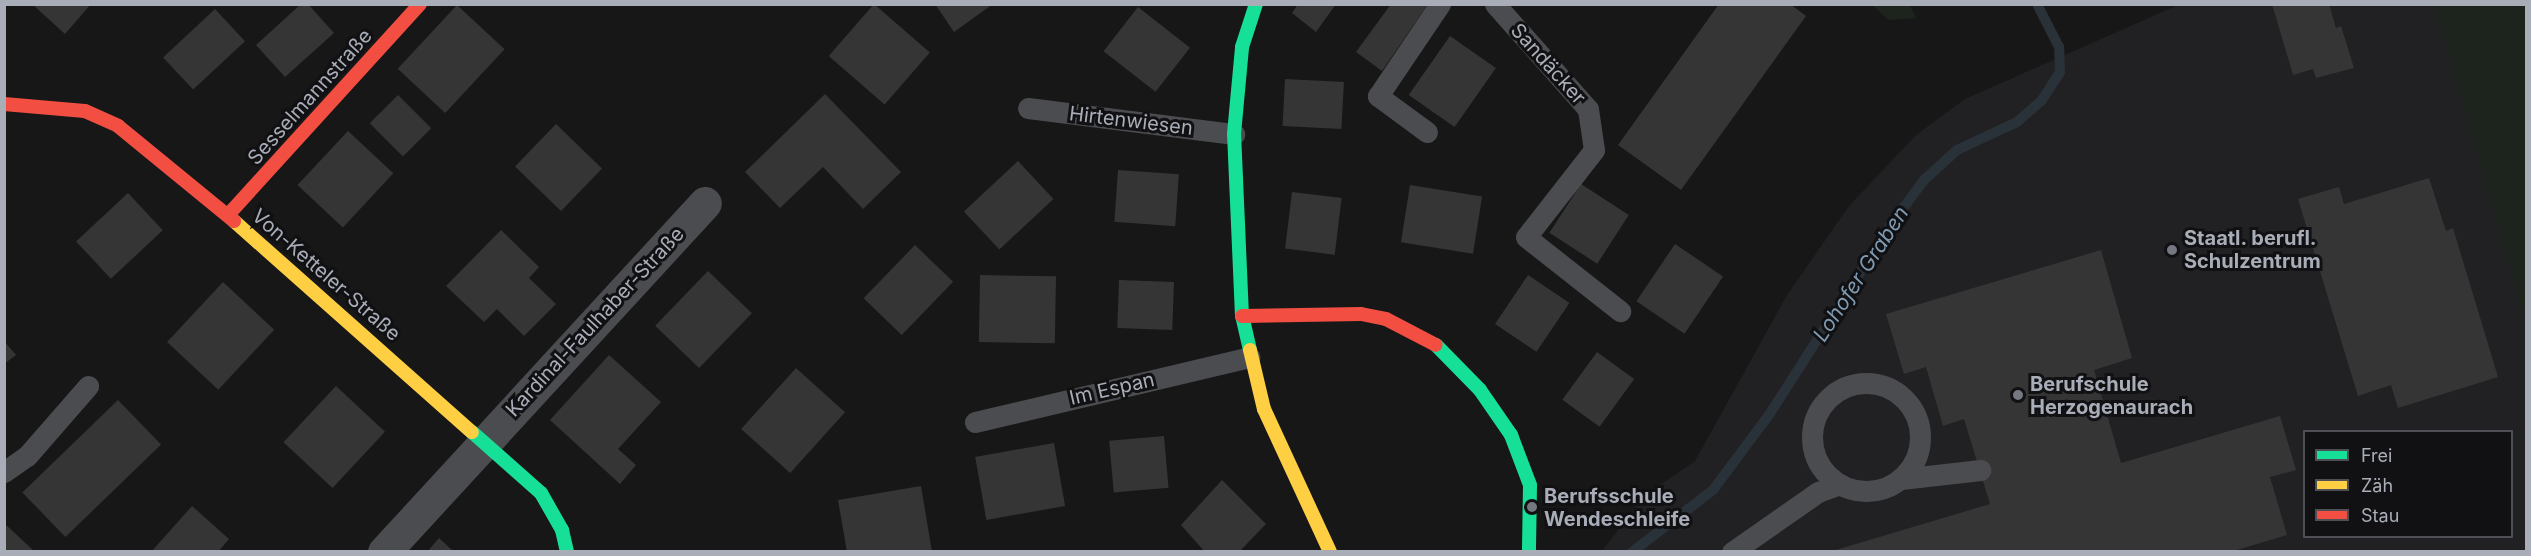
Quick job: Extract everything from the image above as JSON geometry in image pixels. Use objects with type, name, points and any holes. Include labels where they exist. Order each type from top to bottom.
[{"type":"street","name":"Sesselmannstraße","points":[[228,215],[420,4]]},
{"type":"street","points":[[1256,4],[1242,47],[1234,134],[1242,316],[1249,357],[1264,409],[1330,552]]},
{"type":"street","name":"Von-Ketteler-Straße","points":[[4,104],[85,111],[118,126],[228,215],[486,441],[541,493],[562,530],[567,552]]},
{"type":"street","name":"Kardinal-Faulhaber-Straße","points":[[384,552],[705,203]]},
{"type":"street","points":[[1242,316],[1288,318],[1361,314],[1386,319],[1436,345],[1480,390],[1511,435],[1530,485],[1529,552]]},
{"type":"lane","points":[[1427,132],[1378,96],[1440,4]]},
{"type":"lane","name":"Sandäcker","points":[[1495,4],[1588,109],[1594,150],[1526,237],[1620,311]]},
{"type":"lane","name":"Hirtenwiesen","points":[[1028,108],[1234,134]]},
{"type":"lane","name":"Im Espan","points":[[975,422],[1249,357]]},
{"type":"lane","points":[[1869,383],[1887,387],[1903,397],[1919,426],[1920,445],[1914,463],[1901,479],[1884,489],[1866,492],[1840,484],[1820,465],[1812,448],[1814,420],[1833,395],[1850,386],[1869,383]]},
{"type":"lane","points":[[4,472],[27,456],[88,386]]},
{"type":"lane","points":[[1901,479],[1980,470]]},
{"type":"lane","points":[[1732,552],[1818,492],[1840,484]]},
{"type":"shaded area","points":[[1872,5],[1910,5],[1916,18],[1889,20]]},
{"type":"shaded area","name":"Staatl. berufl. Schulzentrum","points":[[2178,5],[2526,5],[2526,551],[1601,552],[1645,495],[1695,461],[1787,295],[1849,206],[1916,135],[1965,99]]},
{"type":"shaded area","points":[[2435,5],[2526,5],[2526,323],[2474,141]]},
{"type":"building","points":[[32,4],[91,4],[65,34]]},
{"type":"building","points":[[301,4],[308,4],[334,33],[285,77],[256,45]]},
{"type":"building","points":[[874,4],[930,53],[885,105],[829,56]]},
{"type":"building","points":[[935,4],[993,4],[954,32]]},
{"type":"building","points":[[1298,4],[1336,4],[1316,32],[1292,13]]},
{"type":"building","points":[[1391,4],[1428,4],[1382,71],[1356,52]]},
{"type":"building","points":[[1719,4],[1790,4],[1806,16],[1681,190],[1618,145]]},
{"type":"building","points":[[2272,4],[2329,4],[2336,28],[2341,26],[2354,68],[2316,78],[2313,69],[2293,75]]},
{"type":"building","points":[[457,5],[505,49],[445,113],[398,69]]},
{"type":"building","points":[[1138,7],[1190,48],[1156,92],[1104,51]]},
{"type":"building","points":[[215,9],[245,41],[193,90],[163,57]]},
{"type":"building","points":[[1450,36],[1496,68],[1455,127],[1409,95]]},
{"type":"building","points":[[1285,79],[1344,82],[1341,129],[1283,126]]},
{"type":"building","points":[[825,94],[901,172],[863,209],[823,167],[780,208],[745,172]]},
{"type":"building","points":[[398,95],[431,128],[403,157],[370,123]]},
{"type":"building","points":[[556,124],[602,168],[561,211],[515,166]]},
{"type":"building","points":[[348,131],[393,173],[343,227],[298,185]]},
{"type":"building","points":[[1018,161],[1053,199],[999,249],[964,211]]},
{"type":"building","points":[[1118,170],[1179,174],[1175,226],[1114,222]]},
{"type":"building","points":[[2429,178],[2446,231],[2453,228],[2498,377],[2398,408],[2391,385],[2358,396],[2298,199],[2339,187],[2344,204]]},
{"type":"building","points":[[1581,184],[1629,215],[1597,264],[1549,233]]},
{"type":"building","points":[[1410,185],[1482,196],[1473,254],[1401,242]]},
{"type":"building","points":[[1292,192],[1342,198],[1335,255],[1285,249]]},
{"type":"building","points":[[128,193],[163,230],[111,279],[76,241]]},
{"type":"building","points":[[501,230],[539,267],[529,278],[556,304],[524,336],[497,309],[484,322],[446,286]]},
{"type":"building","points":[[1675,244],[1723,276],[1684,334],[1636,301]]},
{"type":"building","points":[[915,245],[953,282],[902,335],[864,298]]},
{"type":"building","name":"Berufschule Herzogenaurach","points":[[2101,250],[2132,358],[2094,370],[2121,463],[2280,416],[2296,470],[2270,477],[2287,535],[2230,552],[1829,552],[1990,504],[1964,419],[1943,426],[1926,367],[1904,374],[1886,314]]},
{"type":"building","points":[[708,271],[752,313],[699,368],[655,326]]},
{"type":"building","points":[[980,275],[1056,276],[1055,343],[979,342]]},
{"type":"building","points":[[1528,275],[1569,303],[1536,352],[1495,324]]},
{"type":"building","points":[[1119,280],[1174,282],[1172,330],[1117,328]]},
{"type":"building","points":[[223,282],[274,330],[218,390],[167,342]]},
{"type":"building","points":[[4,341],[16,355],[4,364]]},
{"type":"building","points":[[1597,352],[1634,379],[1600,427],[1562,400]]},
{"type":"building","points":[[609,355],[661,402],[618,449],[636,465],[620,484],[550,420]]},
{"type":"building","points":[[796,368],[845,412],[790,473],[741,429]]},
{"type":"building","points":[[336,386],[385,432],[332,488],[283,442]]},
{"type":"building","points":[[118,400],[161,445],[65,537],[22,492]]},
{"type":"building","points":[[1164,436],[1169,488],[1114,493],[1109,441]]},
{"type":"building","points":[[1054,443],[1065,506],[986,520],[975,457]]},
{"type":"building","points":[[1222,480],[1266,524],[1239,552],[1205,552],[1181,525]]},
{"type":"building","points":[[921,486],[932,552],[847,552],[838,500]]},
{"type":"building","points":[[192,506],[229,539],[218,552],[151,552]]},
{"type":"building","points":[[4,523],[35,552],[4,552]]},
{"type":"building","points":[[439,538],[454,552],[427,552]]},
{"type":"waterway","name":"Lohofer Graben","points":[[1632,552],[1713,490],[1769,415],[1889,227],[1924,180],[1957,150],[2017,122],[2042,100],[2060,72],[2059,47],[2037,4]]},
{"type":"traffic: fast","points":[[1250,350],[1242,316],[1234,134],[1242,47],[1256,4]]},
{"type":"traffic: fast","points":[[1436,345],[1480,390],[1511,435],[1530,485],[1529,552]]},
{"type":"traffic: fast","points":[[472,432],[541,493],[562,530],[567,552]]},
{"type":"traffic: slow","points":[[234,221],[472,432]]},
{"type":"traffic: slow","points":[[1250,350],[1264,409],[1330,552]]},
{"type":"traffic: jam","points":[[228,215],[420,4]]},
{"type":"traffic: jam","points":[[4,104],[85,111],[118,126],[234,221]]},
{"type":"traffic: jam","points":[[1242,316],[1361,314],[1386,319],[1436,345]]},
{"type":"place","name":"Staatl. berufl. Schulzentrum","points":[[2172,250]]},
{"type":"place","name":"Berufschule Herzogenaurach","points":[[2018,395]]},
{"type":"place","name":"Berufsschule Wendeschleife","points":[[1532,507]]}]
